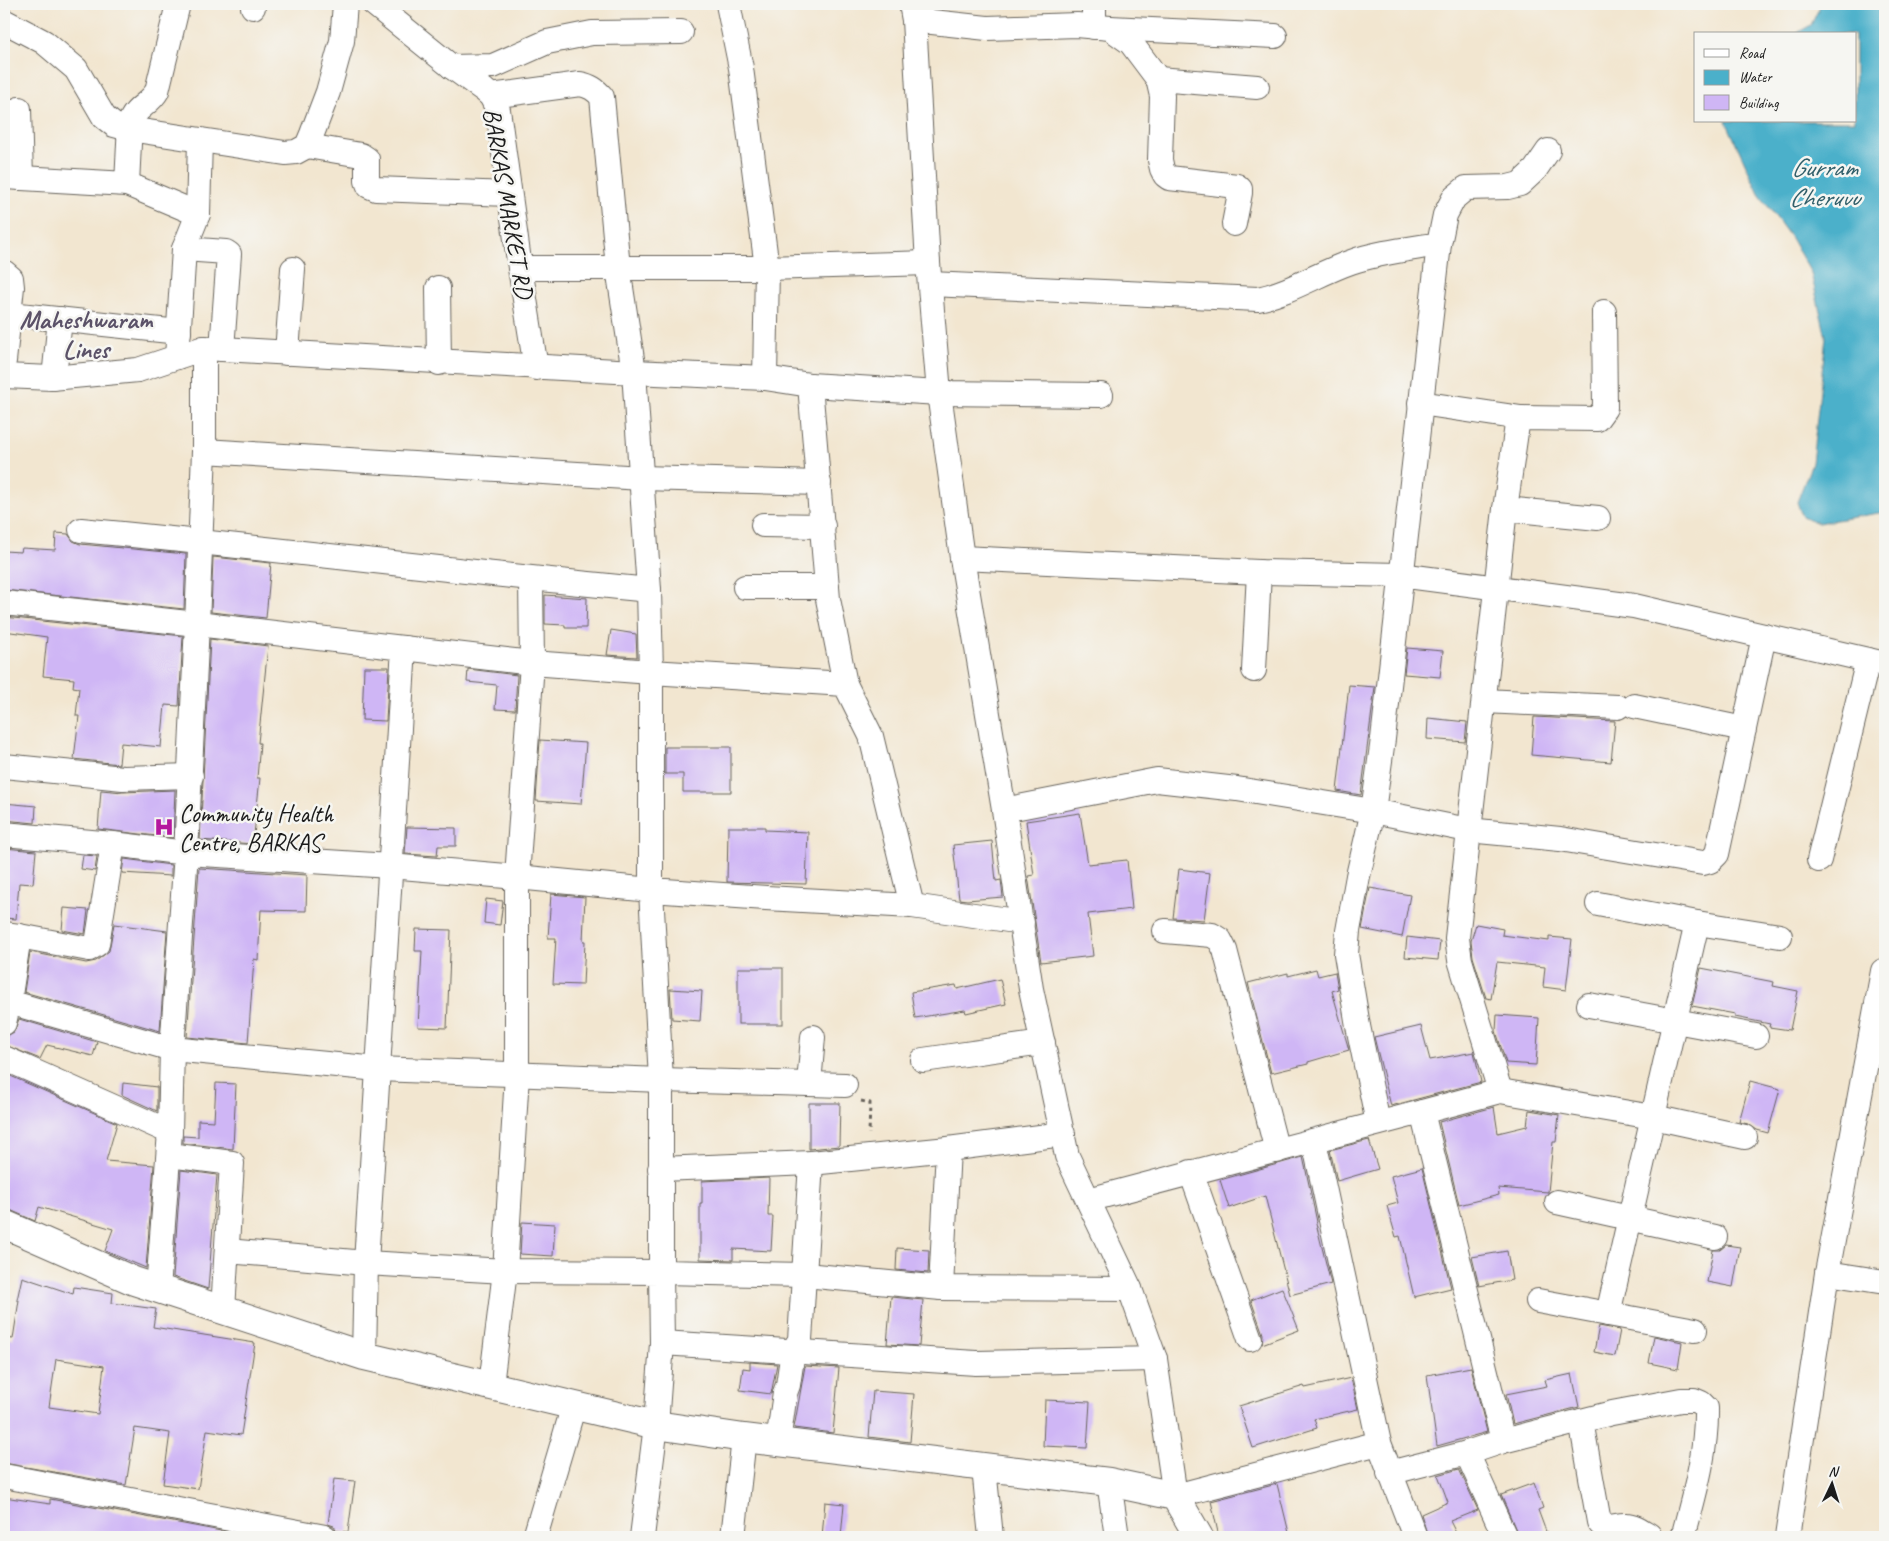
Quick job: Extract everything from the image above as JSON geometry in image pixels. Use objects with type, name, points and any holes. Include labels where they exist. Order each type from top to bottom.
[{"type":"street","points":[[127,184],[129,129],[132,115],[153,98],[157,91],[178,4]]},
{"type":"street","points":[[307,146],[328,92],[342,41],[345,4]]},
{"type":"street","name":"BARKAS MARKET RD","points":[[374,4],[491,96],[498,110],[536,368]]},
{"type":"street","points":[[728,4],[741,68],[767,268],[765,378]]},
{"type":"street","points":[[1199,1537],[1175,1496],[1155,1359],[1130,1289],[1067,1156],[1031,990],[1022,922],[962,558],[939,393],[912,12],[988,28],[1077,25],[1099,20],[1274,36]]},
{"type":"street","points":[[1099,20],[1131,43],[1158,79],[1162,96],[1160,160],[1165,175],[1178,180],[1237,186],[1240,189],[1240,193],[1234,224]]},
{"type":"street","points":[[4,21],[44,42],[76,69],[104,117],[114,125],[129,129],[285,152],[296,152],[307,146],[361,155],[367,159],[367,181],[369,186],[376,190],[509,194]]},
{"type":"street","points":[[452,67],[493,66],[547,42],[592,33],[681,32]]},
{"type":"street","points":[[1158,79],[1257,87]]},
{"type":"street","points":[[491,96],[580,84],[596,90],[602,97],[618,268],[634,372],[649,590],[651,890],[661,1080],[662,1344],[656,1425],[642,1537]]},
{"type":"street","points":[[19,109],[12,177],[127,184],[198,214]]},
{"type":"street","points":[[177,357],[184,249],[198,214],[200,140]]},
{"type":"street","points":[[1378,1123],[1358,1026],[1346,954],[1348,931],[1358,876],[1373,811],[1438,244],[1445,214],[1454,198],[1466,188],[1520,184],[1535,170],[1548,151]]},
{"type":"street","points":[[520,268],[767,268],[929,273],[1258,299],[1288,290],[1320,274],[1353,261],[1438,244]]},
{"type":"street","points":[[158,1289],[170,1132],[172,1050],[191,776],[204,451],[213,349],[229,254],[226,252],[184,249]]},
{"type":"street","points":[[287,353],[293,269]]},
{"type":"street","points":[[4,272],[11,278],[10,314],[4,361]]},
{"type":"street","points":[[438,288],[438,363]]},
{"type":"street","points":[[1420,403],[1521,418],[1597,419],[1605,408],[1604,312]]},
{"type":"street","points":[[10,314],[179,332]]},
{"type":"street","points":[[54,378],[60,319]]},
{"type":"street","points":[[4,376],[54,378],[138,370],[177,357],[213,349],[438,363],[765,378],[810,385],[939,393],[1101,395]]},
{"type":"street","points":[[810,385],[827,587],[845,684],[871,736],[912,906]]},
{"type":"street","points":[[1500,1091],[1460,960],[1457,938],[1495,586],[1517,425],[1521,418]]},
{"type":"street","points":[[204,451],[642,478],[819,483]]},
{"type":"street","points":[[1505,509],[1598,518]]},
{"type":"street","points":[[763,525],[823,526]]},
{"type":"street","points":[[81,530],[649,590]]},
{"type":"street","points":[[962,558],[1259,572],[1400,575],[1495,586],[1634,606],[1876,662],[1819,860]]},
{"type":"street","points":[[1254,670],[1259,572]]},
{"type":"street","points":[[491,1385],[505,1271],[517,1075],[517,878],[532,663],[531,579]]},
{"type":"street","points":[[745,587],[827,587]]},
{"type":"street","points":[[4,602],[532,663],[845,684]]},
{"type":"street","points":[[1004,810],[1157,780],[1237,789],[1373,811],[1468,830],[1560,839],[1703,863],[1710,861],[1717,854],[1764,636]]},
{"type":"street","points":[[364,1356],[366,1263],[404,648]]},
{"type":"street","points":[[1484,701],[1626,706],[1744,729]]},
{"type":"street","points":[[4,766],[122,778],[191,776]]},
{"type":"street","points":[[4,834],[186,853],[390,866],[651,890],[912,906],[1022,922]]},
{"type":"street","points":[[113,844],[97,944],[89,949],[11,935],[6,1013],[172,1050],[378,1069],[845,1085]]},
{"type":"street","points":[[1598,904],[1697,923],[1780,936]]},
{"type":"street","points":[[1608,1314],[1697,923]]},
{"type":"street","points":[[1165,931],[1212,935],[1220,940],[1225,950],[1277,1151]]},
{"type":"street","points":[[1787,1537],[1827,1273],[1885,969]]},
{"type":"street","points":[[1589,1005],[1756,1036]]},
{"type":"street","points":[[809,1084],[812,1037]]},
{"type":"street","points":[[923,1060],[1043,1043]]},
{"type":"street","points":[[4,1058],[170,1132]]},
{"type":"street","points":[[1088,1200],[1500,1091],[1653,1117],[1745,1137]]},
{"type":"street","points":[[1422,1112],[1502,1441]]},
{"type":"street","points":[[660,1168],[811,1163],[948,1149],[1063,1134]]},
{"type":"street","points":[[1314,1141],[1379,1443],[1415,1537]]},
{"type":"street","points":[[941,1288],[948,1149]]},
{"type":"street","points":[[168,1155],[232,1163],[222,1310]]},
{"type":"street","points":[[778,1442],[784,1393],[788,1385],[792,1352],[800,1340],[811,1163]]},
{"type":"street","points":[[1191,1172],[1250,1339]]},
{"type":"street","points":[[1558,1202],[1715,1237]]},
{"type":"street","points":[[4,1224],[134,1281],[364,1356],[656,1425],[744,1438],[1109,1482],[1175,1496],[1379,1443]]},
{"type":"street","points":[[227,1251],[366,1263],[505,1271],[805,1275],[941,1288],[1130,1289]]},
{"type":"street","points":[[1827,1273],[1885,1282]]},
{"type":"street","points":[[1538,1301],[1694,1330]]},
{"type":"street","points":[[662,1344],[976,1363],[1155,1359]]},
{"type":"street","points":[[1389,1473],[1467,1453],[1502,1441],[1612,1413],[1681,1400],[1694,1400],[1706,1408],[1707,1420],[1702,1465],[1684,1534],[1648,1536],[1634,1526],[1626,1524],[1606,1528],[1602,1526],[1599,1522],[1581,1421]]},
{"type":"street","points":[[535,1537],[574,1405]]},
{"type":"street","points":[[733,1537],[744,1438]]},
{"type":"street","points":[[1467,1453],[1505,1537]]},
{"type":"street","points":[[984,1468],[991,1537]]},
{"type":"street","points":[[4,1476],[325,1537]]},
{"type":"street","points":[[1109,1482],[1117,1537]]},
{"type":"path","points":[[845,1085],[852,1090],[854,1100],[870,1103],[868,1157]]},
{"type":"water","name":"Gurram Cheruvu","points":[[1821,4],[1885,4],[1885,512],[1818,523],[1802,516],[1797,502],[1812,463],[1826,337],[1811,273],[1791,238],[1759,194],[1726,122],[1856,122],[1856,32],[1799,32],[1811,25]]},
{"type":"building","points":[[56,533],[68,534],[73,541],[80,544],[186,554],[184,609],[4,590],[4,551],[21,552],[22,548],[55,550]]},
{"type":"building","points":[[213,557],[271,563],[266,618],[211,612]]},
{"type":"building","points":[[545,595],[587,598],[586,628],[565,628],[565,625],[545,624]]},
{"type":"building","points":[[4,617],[183,636],[179,706],[165,705],[161,747],[121,743],[119,764],[74,759],[79,716],[76,716],[79,688],[73,687],[74,679],[43,676],[47,637],[4,631]]},
{"type":"building","points":[[611,630],[636,634],[637,657],[607,655]]},
{"type":"building","points":[[210,639],[268,646],[258,743],[260,743],[257,778],[260,778],[253,844],[200,840]]},
{"type":"building","points":[[1407,648],[1443,651],[1440,677],[1404,674]]},
{"type":"building","points":[[364,667],[389,667],[386,721],[362,720]]},
{"type":"building","points":[[468,669],[517,675],[515,710],[495,709],[497,685],[467,682]]},
{"type":"building","points":[[1349,685],[1375,687],[1361,795],[1337,791]]},
{"type":"building","points":[[1534,717],[1615,721],[1611,762],[1531,755]]},
{"type":"building","points":[[1428,718],[1467,722],[1465,742],[1427,739]]},
{"type":"building","points":[[540,740],[586,743],[581,804],[536,801]]},
{"type":"building","points":[[665,747],[731,747],[731,792],[683,792],[683,774],[665,774]]},
{"type":"building","points":[[101,790],[123,792],[175,790],[173,838],[98,829]]},
{"type":"building","points":[[4,803],[36,806],[35,823],[4,820]]},
{"type":"building","points":[[1080,813],[1088,864],[1127,860],[1132,909],[1088,914],[1093,956],[1041,962],[1028,876],[1034,875],[1026,821]]},
{"type":"building","points":[[407,827],[456,828],[456,846],[438,846],[437,856],[405,854]]},
{"type":"building","points":[[728,827],[765,827],[765,830],[808,832],[806,884],[727,882]]},
{"type":"building","points":[[992,841],[996,881],[1001,880],[1003,897],[959,899],[953,845]]},
{"type":"building","points":[[4,848],[36,851],[33,884],[19,883],[16,919],[4,918]]},
{"type":"building","points":[[83,855],[97,856],[95,871],[81,869]]},
{"type":"building","points":[[124,859],[171,865],[171,876],[122,873]]},
{"type":"building","points":[[199,868],[307,875],[306,911],[261,910],[258,960],[254,959],[248,1043],[187,1037]]},
{"type":"building","points":[[1179,869],[1210,873],[1204,920],[1173,918]]},
{"type":"building","points":[[1370,888],[1410,895],[1402,937],[1362,929]]},
{"type":"building","points":[[551,894],[585,897],[583,985],[553,984],[556,938],[548,938]]},
{"type":"building","points":[[486,899],[503,901],[500,925],[484,923]]},
{"type":"building","points":[[64,908],[88,910],[85,934],[62,930]]},
{"type":"building","points":[[114,924],[167,931],[160,1031],[24,992],[30,952],[86,963],[96,961],[109,951]]},
{"type":"building","points":[[1476,924],[1503,929],[1502,935],[1549,941],[1549,937],[1572,939],[1566,990],[1543,987],[1545,967],[1497,962],[1491,999],[1486,998],[1473,957],[1471,941]]},
{"type":"building","points":[[416,929],[451,930],[447,1028],[418,1027],[422,951],[415,951]]},
{"type":"building","points":[[1407,937],[1440,941],[1438,960],[1405,957]]},
{"type":"building","points":[[738,968],[783,968],[783,1024],[738,1024]]},
{"type":"building","points":[[1701,968],[1774,982],[1773,986],[1798,991],[1790,1030],[1769,1027],[1770,1024],[1735,1017],[1735,1014],[1692,1006]]},
{"type":"building","points":[[1316,969],[1318,976],[1335,972],[1338,989],[1332,991],[1349,1050],[1308,1062],[1308,1064],[1271,1073],[1248,983],[1288,973],[1288,976]]},
{"type":"building","points":[[1000,979],[1006,1004],[966,1013],[965,1010],[915,1018],[911,992],[956,985],[957,989]]},
{"type":"building","points":[[670,989],[702,991],[700,1021],[672,1019]]},
{"type":"building","points":[[1497,1015],[1539,1018],[1536,1065],[1506,1063],[1496,1031]]},
{"type":"building","points":[[19,1019],[97,1042],[93,1056],[47,1045],[40,1059],[5,1045],[7,1036],[14,1032]]},
{"type":"building","points":[[1421,1026],[1430,1060],[1474,1052],[1481,1082],[1391,1106],[1374,1037]]},
{"type":"building","points":[[6,1074],[117,1123],[106,1161],[154,1165],[146,1268],[105,1251],[113,1229],[39,1207],[35,1221],[4,1209],[4,1082]]},
{"type":"building","points":[[1750,1081],[1780,1089],[1768,1133],[1739,1122]]},
{"type":"building","points":[[123,1083],[157,1087],[157,1111],[122,1095]]},
{"type":"building","points":[[216,1083],[236,1084],[233,1149],[183,1143],[183,1136],[198,1137],[198,1120],[214,1121]]},
{"type":"building","points":[[809,1103],[840,1103],[839,1146],[809,1149]]},
{"type":"building","points":[[1494,1107],[1498,1133],[1527,1126],[1529,1110],[1559,1115],[1556,1142],[1553,1142],[1548,1192],[1498,1188],[1499,1195],[1459,1205],[1439,1122]]},
{"type":"building","points":[[1369,1140],[1378,1169],[1337,1181],[1330,1150]]},
{"type":"building","points":[[1303,1157],[1316,1223],[1331,1284],[1290,1295],[1265,1196],[1229,1208],[1220,1180]]},
{"type":"building","points":[[1422,1168],[1451,1288],[1414,1297],[1400,1236],[1396,1237],[1387,1206],[1398,1203],[1391,1176]]},
{"type":"building","points":[[181,1170],[217,1175],[208,1289],[173,1277]]},
{"type":"building","points":[[769,1178],[768,1216],[773,1216],[771,1251],[733,1249],[733,1260],[700,1259],[702,1181]]},
{"type":"building","points":[[522,1222],[555,1224],[553,1256],[520,1254]]},
{"type":"building","points":[[1726,1245],[1740,1247],[1733,1287],[1707,1282],[1713,1250],[1720,1250]]},
{"type":"building","points":[[897,1248],[929,1250],[928,1273],[896,1270]]},
{"type":"building","points":[[1507,1251],[1512,1280],[1479,1286],[1472,1257]]},
{"type":"building","points":[[22,1277],[73,1294],[74,1287],[113,1293],[112,1303],[156,1309],[153,1327],[255,1343],[241,1435],[207,1430],[198,1489],[163,1484],[170,1433],[135,1428],[126,1485],[4,1463],[4,1350],[6,1338],[13,1339],[19,1300],[17,1300]],"holes":[[[56,1359],[104,1366],[98,1414],[49,1407]]]},
{"type":"building","points":[[1282,1288],[1299,1330],[1262,1344],[1263,1334],[1251,1300]]},
{"type":"building","points":[[891,1297],[923,1300],[919,1346],[887,1344]]},
{"type":"building","points":[[1599,1326],[1620,1330],[1615,1356],[1594,1352]]},
{"type":"building","points":[[1654,1336],[1682,1342],[1678,1369],[1649,1363]]},
{"type":"building","points":[[750,1362],[777,1364],[771,1394],[740,1390],[743,1368],[750,1369]]},
{"type":"building","points":[[805,1366],[839,1368],[833,1433],[794,1428]]},
{"type":"building","points":[[1471,1367],[1487,1432],[1437,1446],[1427,1375]]},
{"type":"building","points":[[1572,1374],[1579,1407],[1513,1424],[1506,1394],[1547,1386],[1545,1380]]},
{"type":"building","points":[[1351,1378],[1358,1409],[1314,1419],[1317,1428],[1253,1448],[1239,1406],[1304,1386],[1305,1388]]},
{"type":"building","points":[[873,1391],[914,1394],[910,1442],[869,1437]]},
{"type":"building","points":[[1045,1400],[1090,1402],[1087,1448],[1043,1446]]},
{"type":"building","points":[[1459,1469],[1478,1510],[1450,1521],[1458,1537],[1428,1537],[1421,1514],[1448,1502],[1438,1475]]},
{"type":"building","points":[[334,1479],[355,1481],[348,1532],[337,1531],[334,1526],[328,1524]]},
{"type":"building","points":[[1534,1483],[1543,1508],[1538,1510],[1548,1537],[1519,1537],[1501,1495]]},
{"type":"building","points":[[1277,1484],[1290,1537],[1219,1537],[1211,1501]]},
{"type":"building","points":[[4,1497],[50,1504],[50,1499],[253,1537],[4,1537]]},
{"type":"building","points":[[825,1502],[844,1504],[841,1537],[822,1537]]},
{"type":"place","name":"Community Health Centre, BARKAS","points":[[164,827]]},
{"type":"district","name":"Maheshwaram Lines","points":[[86,334]]}]
